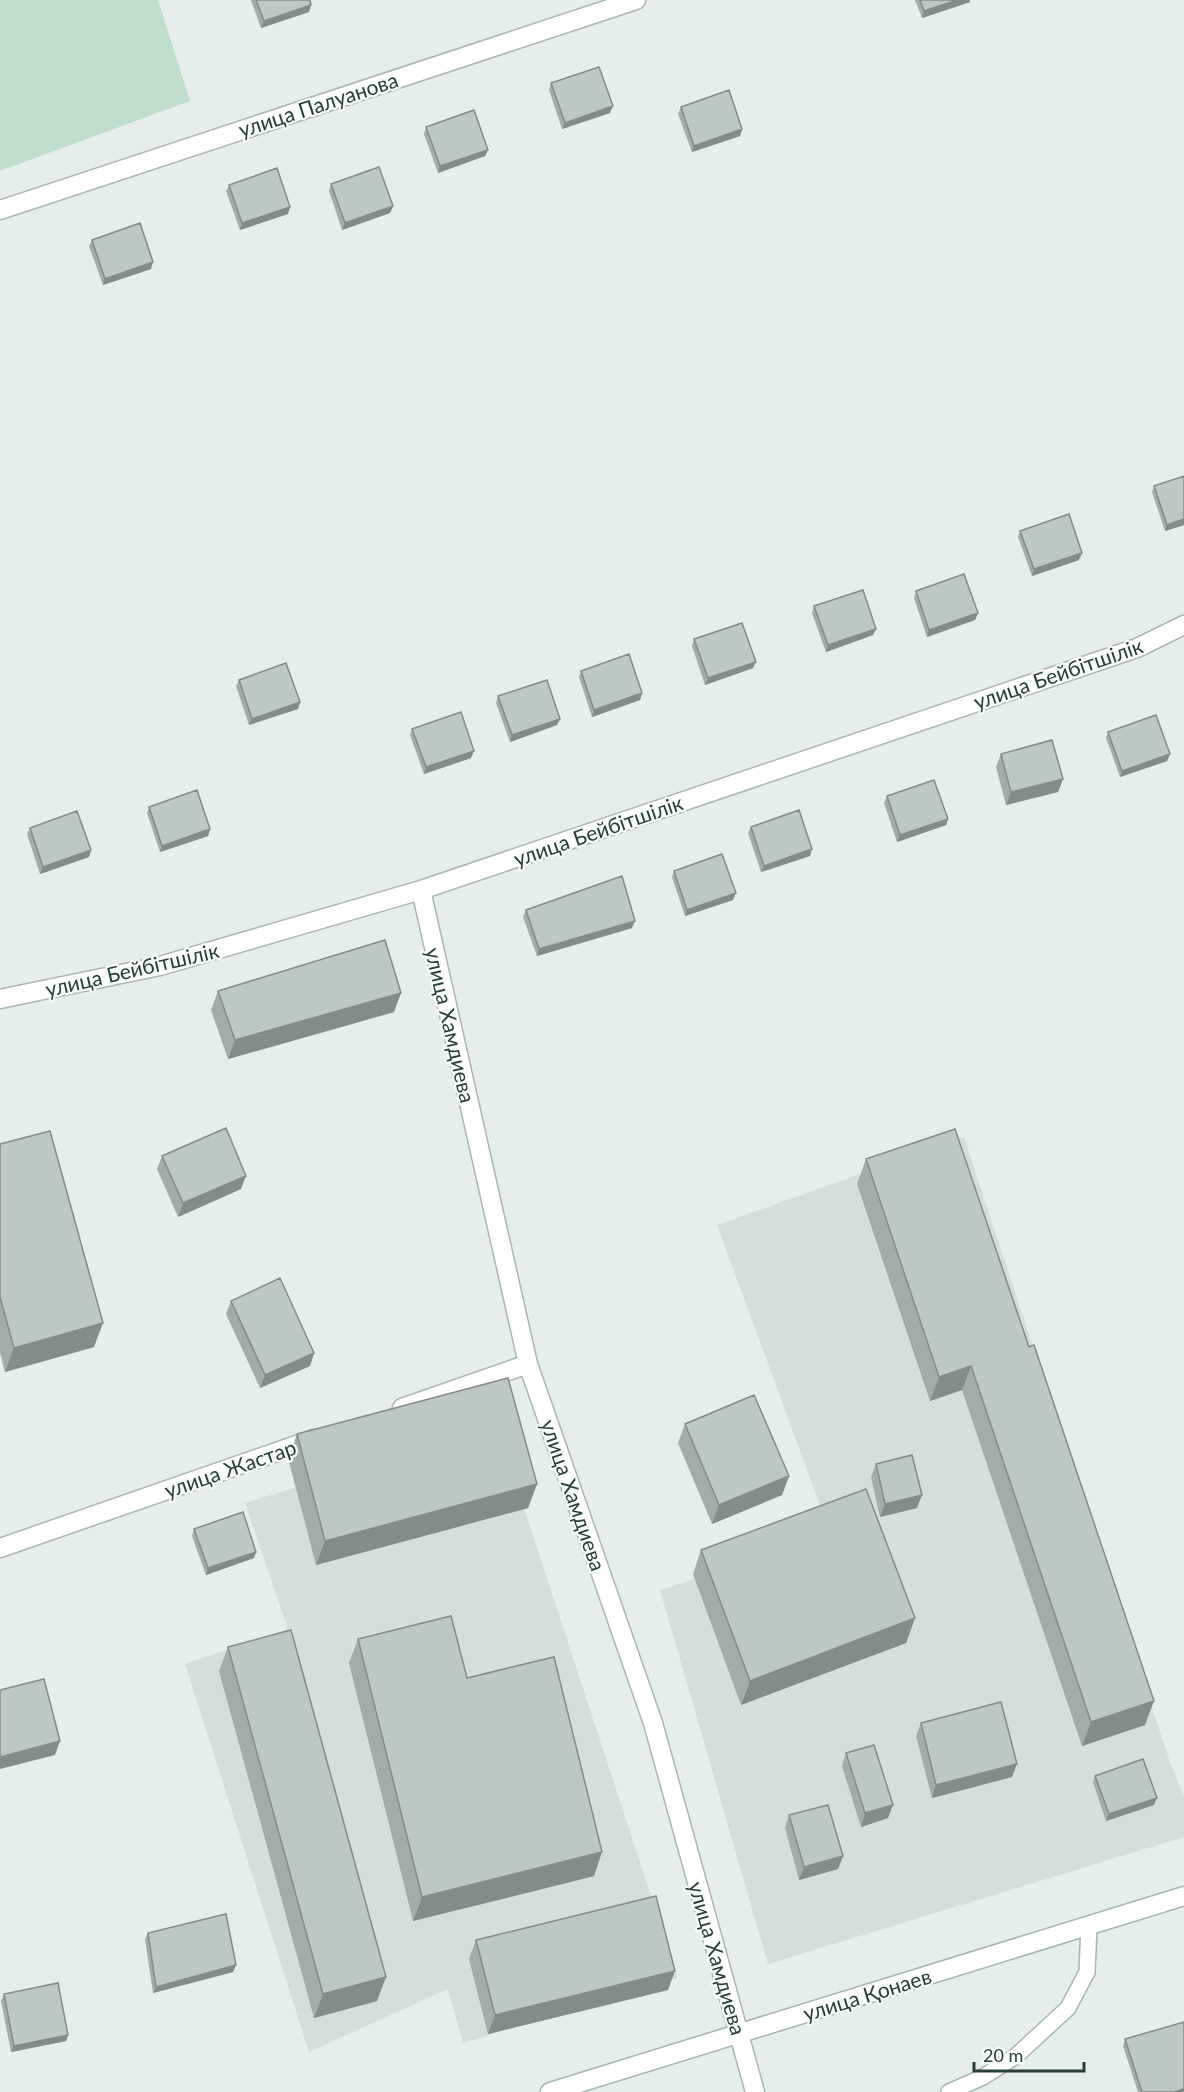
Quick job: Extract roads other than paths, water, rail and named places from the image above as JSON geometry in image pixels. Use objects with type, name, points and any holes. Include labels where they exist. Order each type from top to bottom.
[{"type":"street","name":"улица Палуанова","points":[[0,210],[636,0]]},
{"type":"street","name":"улица Бейбітшілік","points":[[0,999],[160,966],[421,890],[1137,648],[1184,625]]},
{"type":"street","name":"улица Хамдиева","points":[[421,890],[528,1364],[653,1723],[755,2092]]},
{"type":"street","points":[[382,1415],[528,1364]]},
{"type":"street","name":"улица Жастар","points":[[0,1548],[326,1434]]},
{"type":"street","name":"улица Қонаев","points":[[550,2092],[1184,1896]]},
{"type":"lane","points":[[949,2092],[983,2077],[1016,2056],[1068,2008],[1087,1972],[1089,1925]]}]
